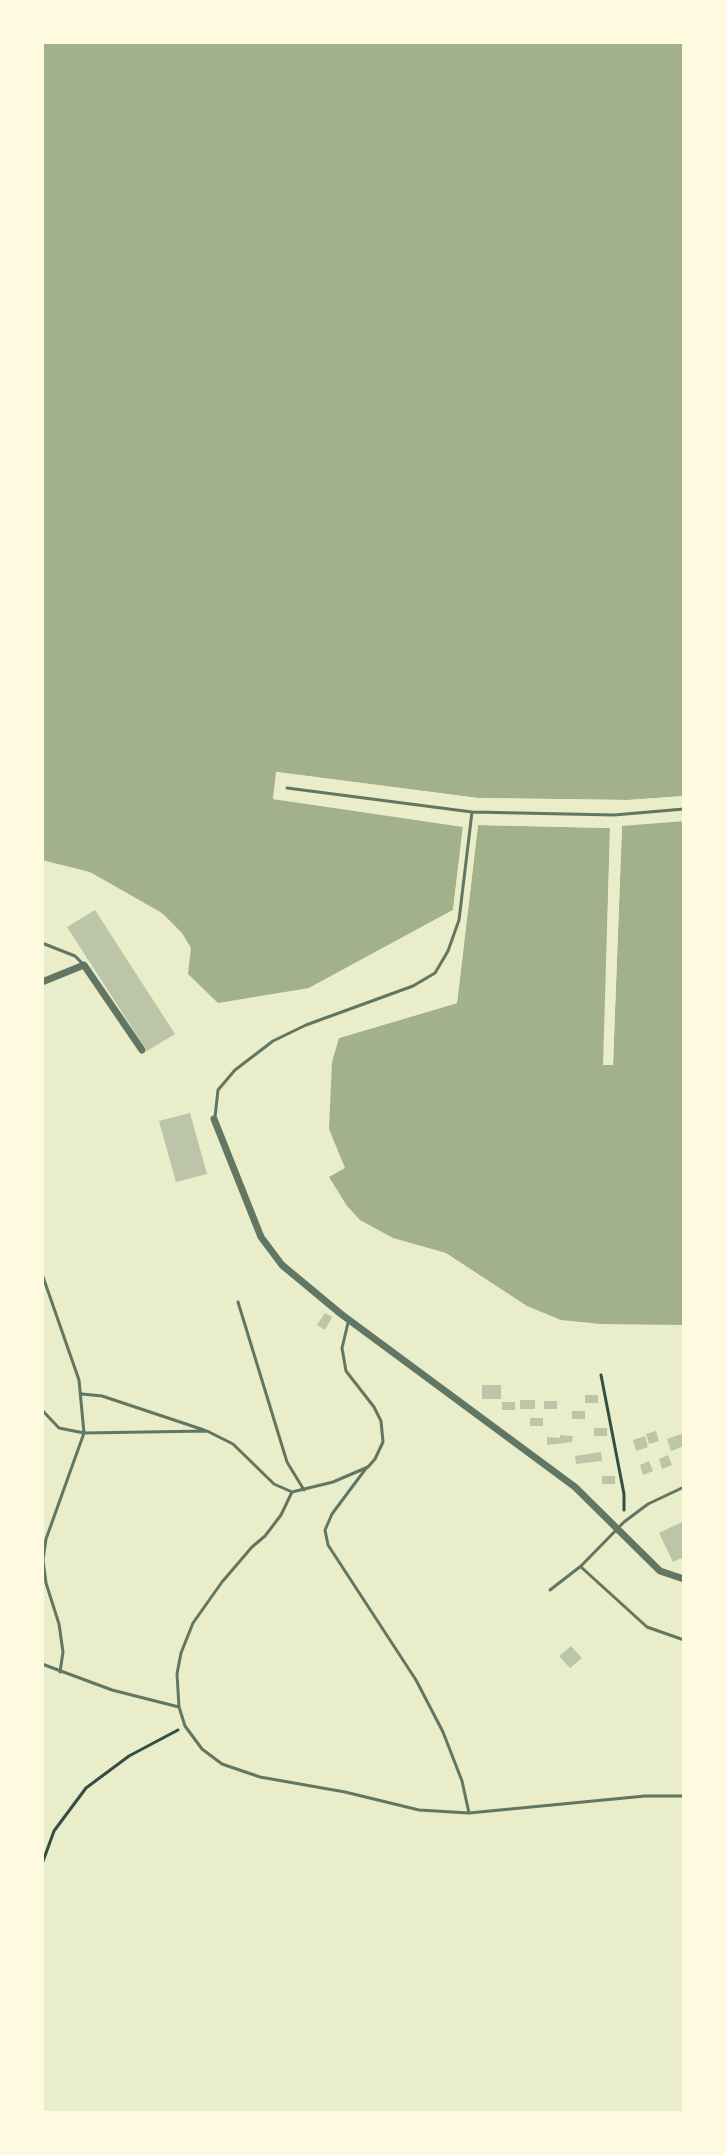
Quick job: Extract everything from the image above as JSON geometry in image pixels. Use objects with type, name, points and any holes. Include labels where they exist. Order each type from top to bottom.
[{"type":"street","points":[[42,982],[84,965],[142,1050]]},
{"type":"street","points":[[214,1119],[261,1237],[282,1265],[349,1320],[575,1487],[660,1571],[684,1579]]},
{"type":"lane","points":[[287,788],[472,812],[614,815],[684,809]]},
{"type":"lane","points":[[214,1119],[218,1090],[235,1070],[273,1041],[306,1025],[413,986],[435,973],[448,951],[459,920],[472,812]]},
{"type":"lane","points":[[42,943],[75,956],[84,965]]},
{"type":"lane","points":[[42,1274],[76,1367],[82,1394],[84,1433],[46,1539],[43,1560],[46,1583],[59,1624],[63,1652],[60,1672]]},
{"type":"lane","points":[[238,1302],[287,1462],[304,1490]]},
{"type":"lane","points":[[349,1320],[342,1348],[346,1371],[374,1407],[381,1421],[383,1442],[375,1459],[332,1514],[325,1530],[328,1545],[416,1680],[443,1732],[462,1781],[469,1813]]},
{"type":"lane","points":[[82,1394],[102,1396],[207,1431],[233,1444],[274,1484],[292,1492],[333,1482],[368,1467]]},
{"type":"lane","points":[[42,1410],[59,1428],[84,1433],[207,1431]]},
{"type":"lane","points":[[550,1590],[581,1566],[624,1522],[648,1504],[684,1487]]},
{"type":"lane","points":[[292,1492],[281,1515],[222,1582],[193,1623],[179,1663],[179,1707],[185,1726],[202,1749],[222,1764],[260,1777],[345,1792],[419,1810],[469,1813],[645,1796],[684,1796]]},
{"type":"lane","points":[[581,1566],[647,1627],[684,1640]]},
{"type":"lane","points":[[42,1664],[112,1690],[179,1707]]},
{"type":"path","points":[[601,1375],[624,1494],[624,1522]]},
{"type":"path","points":[[42,1864],[54,1831],[86,1788],[129,1756],[185,1726]]},
{"type":"shaded area","points":[[42,42],[684,42],[684,796],[628,800],[478,798],[277,772],[273,799],[463,826],[453,910],[309,988],[218,1003],[188,974],[191,948],[182,933],[162,913],[90,872],[42,860]]},
{"type":"shaded area","points":[[684,821],[684,1325],[561,1320],[527,1306],[446,1253],[393,1238],[360,1220],[329,1177],[345,1168],[329,1129],[332,1062],[339,1038],[457,1003],[478,825],[610,828],[604,1065],[613,1064],[622,825]]},
{"type":"pier","points":[[276,772],[478,798],[628,800],[684,796],[684,800],[628,804],[478,802],[280,776],[277,795],[464,823],[467,826],[455,913],[311,991],[309,988],[453,910],[463,827],[273,799]]},
{"type":"pier","points":[[684,817],[684,821],[622,826],[613,1065],[603,1065],[610,828],[478,825],[457,1003],[339,1038],[338,1034],[453,1000],[476,821],[611,824],[614,828],[609,1061],[618,824],[622,821]]},
{"type":"building","points":[[95,910],[175,1034],[147,1051],[67,927]]},
{"type":"building","points":[[190,1113],[207,1174],[176,1182],[159,1121]]},
{"type":"building","points":[[325,1313],[332,1317],[325,1330],[317,1325]]},
{"type":"building","points":[[482,1385],[501,1385],[501,1399],[482,1399]]},
{"type":"building","points":[[585,1395],[598,1395],[598,1403],[585,1403]]},
{"type":"building","points":[[520,1400],[535,1400],[535,1409],[520,1409]]},
{"type":"building","points":[[544,1401],[557,1401],[557,1409],[544,1409]]},
{"type":"building","points":[[502,1402],[515,1402],[515,1410],[502,1410]]},
{"type":"building","points":[[572,1411],[585,1411],[585,1419],[572,1419]]},
{"type":"building","points":[[530,1418],[543,1418],[543,1426],[530,1426]]},
{"type":"building","points":[[594,1428],[607,1428],[607,1436],[594,1436]]},
{"type":"building","points":[[656,1431],[659,1441],[649,1444],[646,1434]]},
{"type":"building","points":[[684,1433],[684,1446],[671,1451],[667,1439]]},
{"type":"building","points":[[560,1435],[573,1436],[572,1442],[547,1445],[547,1437],[560,1438]]},
{"type":"building","points":[[645,1436],[648,1447],[636,1451],[633,1440]]},
{"type":"building","points":[[601,1452],[602,1461],[576,1464],[575,1456]]},
{"type":"building","points":[[668,1455],[672,1465],[662,1469],[659,1459]]},
{"type":"building","points":[[649,1461],[653,1471],[643,1475],[640,1465]]},
{"type":"building","points":[[602,1476],[615,1476],[615,1484],[602,1484]]},
{"type":"building","points":[[684,1521],[684,1557],[673,1562],[659,1533]]},
{"type":"building","points":[[571,1646],[582,1658],[570,1668],[559,1656]]}]
